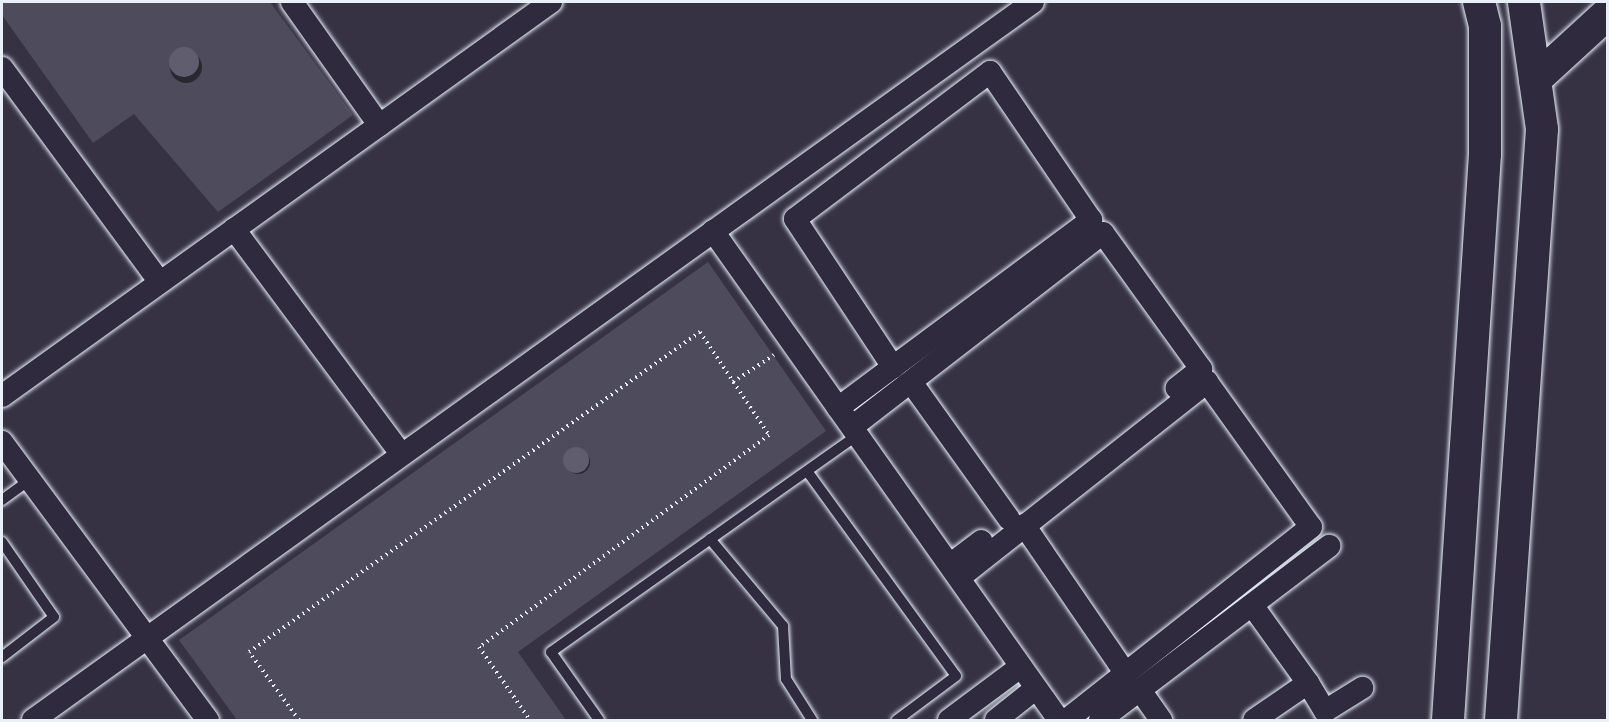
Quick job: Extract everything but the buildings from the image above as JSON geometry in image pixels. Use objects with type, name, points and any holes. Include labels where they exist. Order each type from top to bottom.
[{"type":"street","points":[[292,2],[379,125]]},
{"type":"street","points":[[2,396],[551,2]]},
{"type":"street","points":[[33,720],[1033,2]]},
{"type":"street","points":[[1448,720],[1485,154],[1485,26],[1479,2]]},
{"type":"street","points":[[1501,720],[1536,246],[1542,129],[1528,4]]},
{"type":"street","points":[[1535,80],[1608,13]]},
{"type":"street","points":[[2,68],[160,282]]},
{"type":"street","points":[[838,408],[1091,220],[990,72],[795,219],[893,367]]},
{"type":"street","points":[[234,229],[401,454]]},
{"type":"street","points":[[713,231],[956,570],[1035,689],[1059,720]]},
{"type":"street","points":[[855,431],[911,382],[1103,233],[1201,369],[1016,525]]},
{"type":"street","points":[[911,382],[1127,682],[1161,720]]},
{"type":"street","points":[[956,570],[1207,382],[1311,527],[1127,682],[1100,720]]},
{"type":"street","points":[[2,442],[207,720]]},
{"type":"street","points":[[1067,720],[1252,605],[1329,546]]},
{"type":"street","points":[[1252,605],[1308,683],[1328,716],[1362,688]]},
{"type":"street","points":[[949,720],[1020,667]]},
{"type":"street","points":[[1254,720],[1308,683]]},
{"type":"street","points":[[1000,719],[1035,689]]},
{"type":"lane","points":[[599,720],[551,652],[807,471],[855,431]]},
{"type":"lane","points":[[807,471],[956,676],[897,720]]},
{"type":"lane","points":[[2,500],[30,480]]},
{"type":"lane","points":[[710,539],[783,626],[786,679],[812,720]]},
{"type":"lane","points":[[2,542],[54,617],[2,657]]},
{"type":"path","points":[[299,720],[249,652],[700,332],[770,435],[479,647],[530,720]]},
{"type":"path","points":[[733,382],[792,343]]},
{"type":"shaded area","points":[[2,2],[270,2],[353,115],[218,212],[134,114],[93,143],[2,15]]},
{"type":"shaded area","points":[[708,262],[826,431],[518,652],[566,720],[237,720],[179,640]]}]
